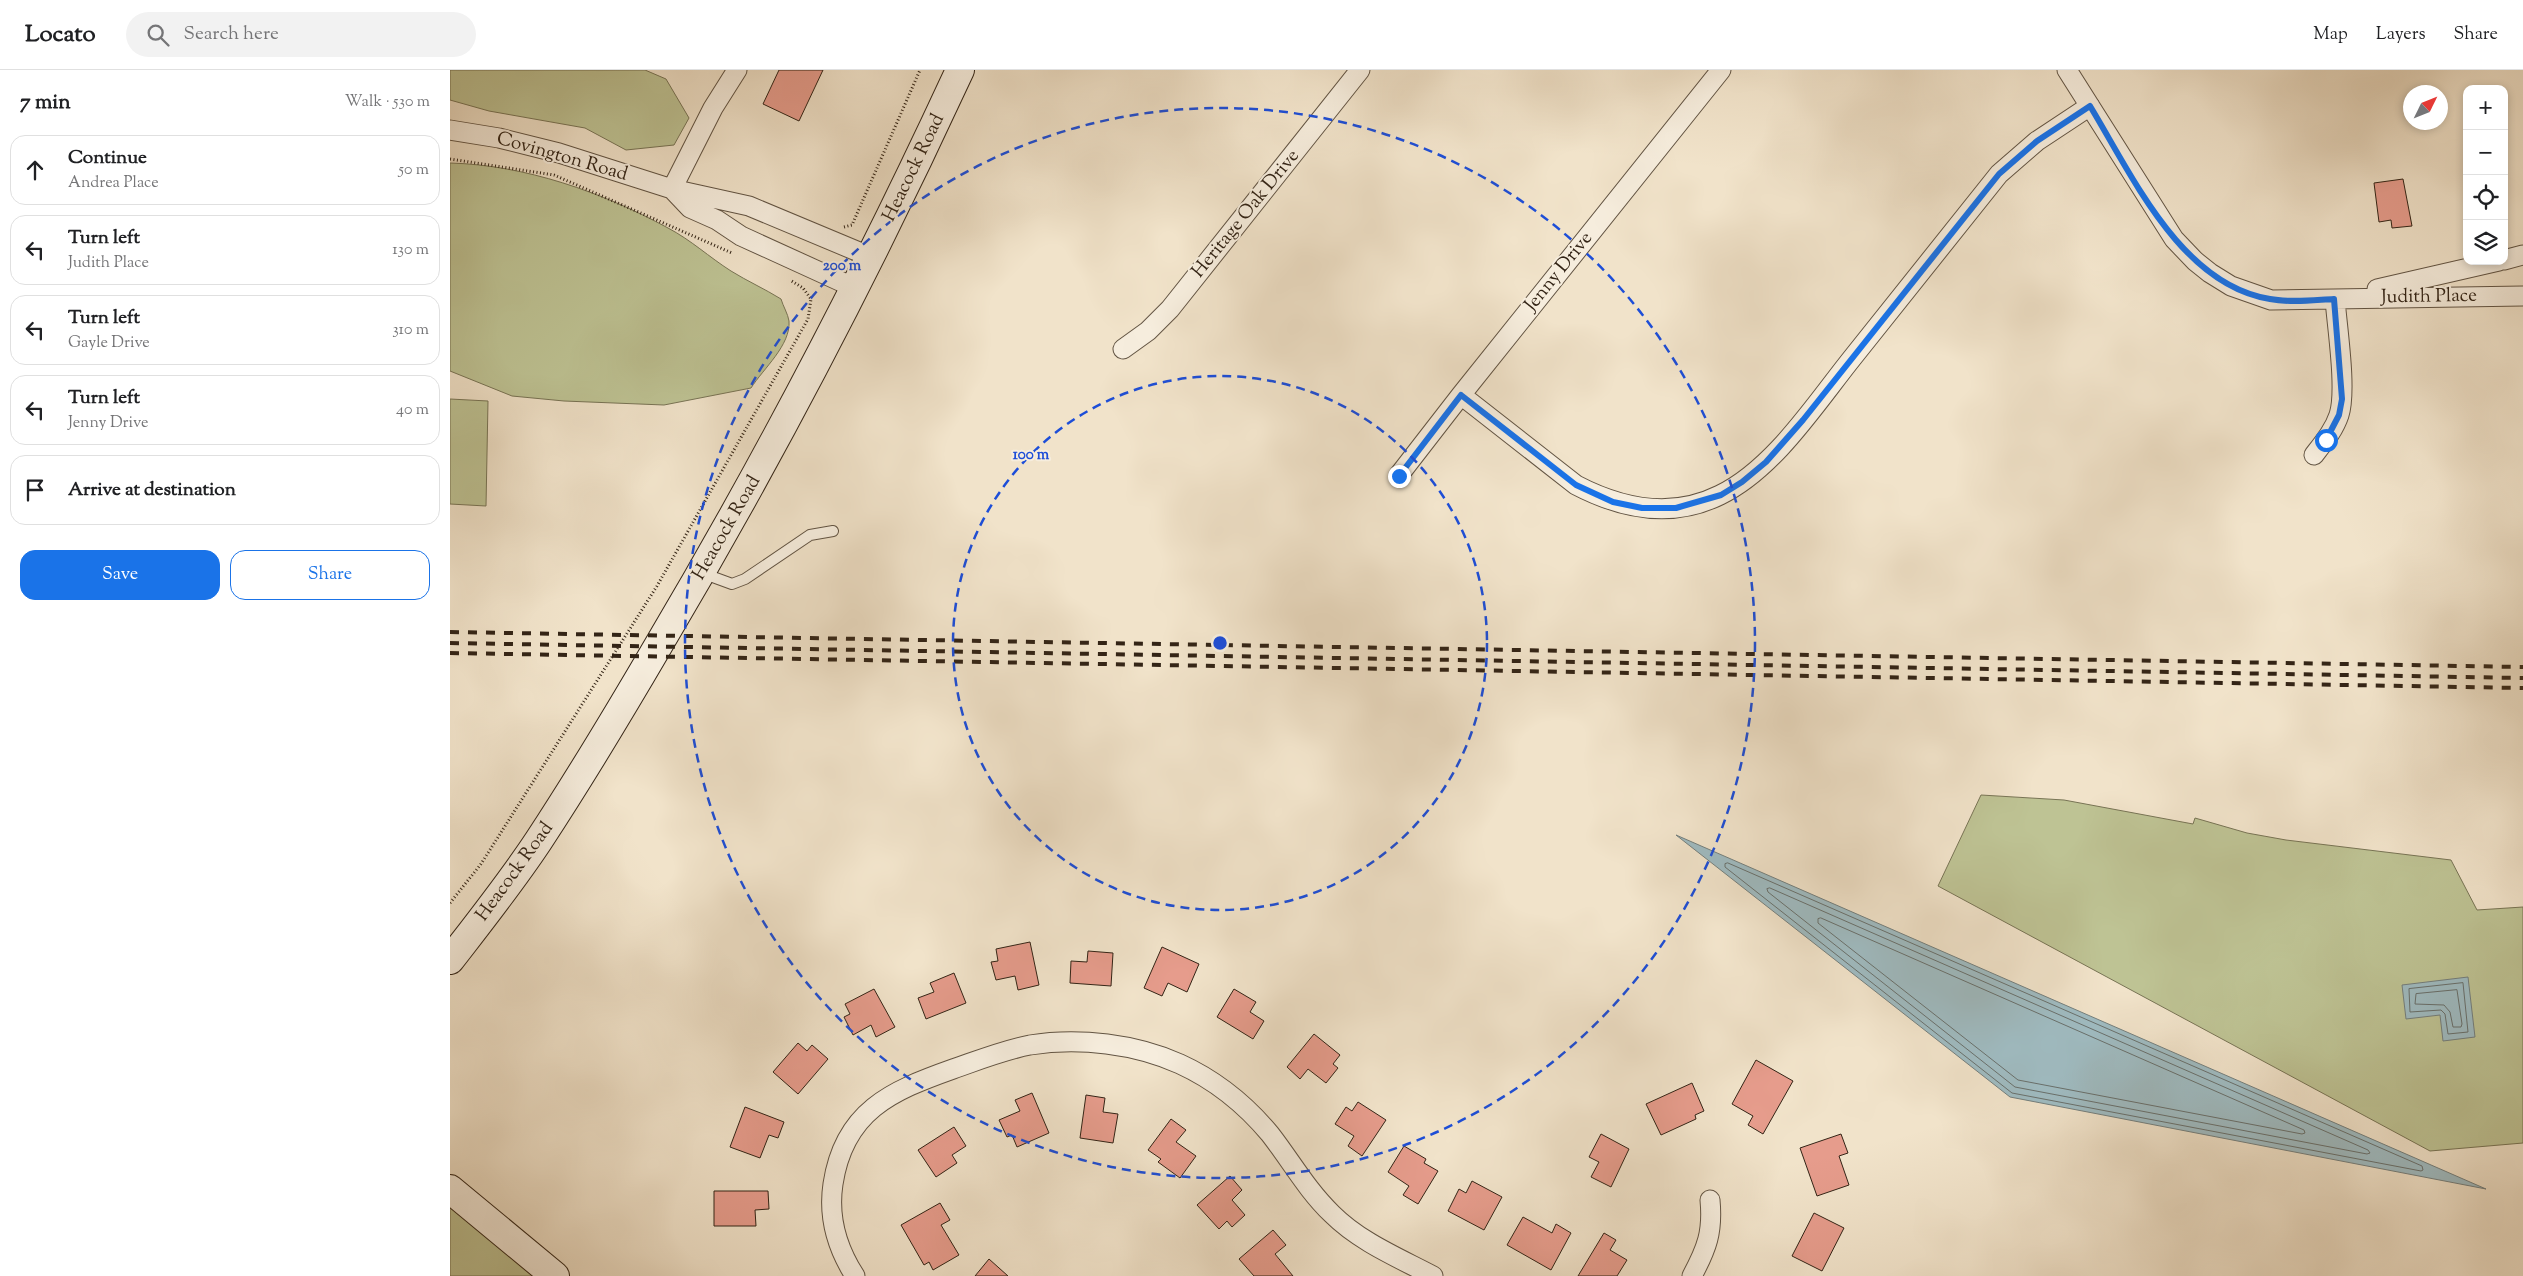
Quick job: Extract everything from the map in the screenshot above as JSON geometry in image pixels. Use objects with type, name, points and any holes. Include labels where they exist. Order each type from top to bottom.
[{"type":"main road","name":"Heacock Road","points":[[450,960],[496,901],[543,834],[593,756],[702,573],[816,368],[960,70]]},
{"type":"main road","points":[[450,1189],[554,1276]]},
{"type":"street","points":[[672,189],[714,108],[737,70]]},
{"type":"street","name":"Heritage Oak Drive","points":[[1123,348],[1148,331],[1170,309],[1360,70]]},
{"type":"street","name":"Jenny Drive","points":[[1399,476],[1461,395],[1721,70]]},
{"type":"street","name":"Judith Place","points":[[2067,70],[2161,222],[2174,239],[2202,267],[2231,286],[2271,300],[2523,296]]},
{"type":"street","points":[[1461,395],[1576,485],[1605,499],[1656,510],[1676,508],[1721,495],[1742,482],[1766,462],[1803,420],[1999,174],[2037,141],[2090,106]]},
{"type":"street","name":"Covington Road","points":[[450,130],[499,138],[559,153],[672,189],[749,206],[871,257]]},
{"type":"street","name":"Covington Road","points":[[672,189],[690,208],[717,220],[741,236],[855,288]]},
{"type":"street","points":[[2508,259],[2523,255]]},
{"type":"street","name":"Judith Place","points":[[2334,299],[2482,265]]},
{"type":"street","points":[[2314,454],[2332,431],[2339,415],[2342,399],[2334,299]]},
{"type":"street","points":[[855,1276],[838,1242],[831,1216],[831,1196],[839,1155],[853,1128],[870,1110],[907,1085],[1003,1052],[1032,1045],[1066,1042],[1120,1046],[1158,1056],[1204,1076],[1229,1093],[1250,1112],[1270,1134],[1310,1191],[1334,1216],[1360,1236],[1433,1276]]},
{"type":"street","points":[[1692,1276],[1710,1240],[1712,1222],[1710,1200]]},
{"type":"lane","points":[[702,573],[732,584],[745,579],[810,535],[832,531]]},
{"type":"path","points":[[835,230],[852,225],[920,70]]},
{"type":"path","points":[[450,160],[554,175],[736,255]]},
{"type":"path","points":[[450,903],[481,864],[657,586],[808,319],[811,299],[803,288],[789,280]]},
{"type":"green space","points":[[450,70],[645,70],[666,79],[689,118],[674,145],[626,150],[585,128],[489,111],[450,100]]},
{"type":"green space","points":[[450,163],[506,169],[562,183],[617,203],[668,228],[731,271],[781,299],[789,321],[786,339],[751,388],[664,405],[564,401],[512,396],[450,371]]},
{"type":"green space","points":[[450,399],[488,401],[486,506],[450,504]]},
{"type":"green space","points":[[1981,795],[2064,800],[2193,824],[2195,818],[2247,833],[2286,840],[2451,860],[2477,910],[2523,907],[2523,1143],[2430,1151],[1938,886]]},
{"type":"green space","points":[[450,1189],[555,1276],[450,1276]]},
{"type":"water","points":[[1676,835],[2486,1189],[2010,1097]]},
{"type":"water","points":[[2468,977],[2475,1037],[2443,1041],[2440,1015],[2406,1019],[2402,985]]},
{"type":"building","points":[[779,70],[823,70],[799,121],[763,104]]},
{"type":"building","points":[[2403,179],[2412,226],[2392,228],[2391,220],[2379,222],[2374,183]]},
{"type":"building","points":[[1030,942],[1039,985],[1018,990],[1015,976],[996,980],[991,962],[998,961],[996,949]]},
{"type":"building","points":[[1162,947],[1199,964],[1187,992],[1168,983],[1162,996],[1144,988]]},
{"type":"building","points":[[1088,951],[1113,953],[1111,986],[1070,983],[1071,961],[1087,962]]},
{"type":"building","points":[[954,973],[966,1003],[926,1019],[918,998],[934,992],[930,983]]},
{"type":"building","points":[[874,989],[895,1027],[876,1037],[871,1025],[853,1035],[844,1017],[850,1014],[845,1004]]},
{"type":"building","points":[[1234,989],[1256,1002],[1250,1012],[1264,1021],[1253,1039],[1217,1017]]},
{"type":"building","points":[[1314,1034],[1340,1055],[1333,1064],[1338,1068],[1326,1083],[1308,1069],[1300,1079],[1287,1067]]},
{"type":"building","points":[[798,1043],[807,1051],[812,1045],[828,1059],[798,1094],[773,1072]]},
{"type":"building","points":[[1756,1060],[1793,1081],[1763,1134],[1748,1125],[1753,1116],[1732,1104]]},
{"type":"building","points":[[1692,1083],[1704,1111],[1695,1115],[1696,1119],[1661,1135],[1646,1104]]},
{"type":"building","points":[[1032,1093],[1049,1133],[1017,1147],[1012,1135],[1007,1137],[999,1120],[1020,1111],[1015,1100]]},
{"type":"building","points":[[1086,1095],[1105,1098],[1103,1112],[1118,1114],[1113,1143],[1080,1138]]},
{"type":"building","points":[[1358,1102],[1386,1120],[1362,1156],[1348,1146],[1354,1136],[1335,1124],[1346,1107],[1352,1111]]},
{"type":"building","points":[[745,1107],[784,1122],[778,1138],[769,1135],[760,1158],[730,1147]]},
{"type":"building","points":[[1171,1119],[1186,1130],[1176,1142],[1196,1156],[1180,1178],[1158,1162],[1161,1159],[1148,1150]]},
{"type":"building","points":[[954,1127],[966,1146],[952,1155],[957,1163],[936,1177],[918,1150]]},
{"type":"building","points":[[1601,1134],[1629,1149],[1611,1187],[1591,1177],[1599,1162],[1589,1157]]},
{"type":"building","points":[[1841,1134],[1848,1153],[1839,1156],[1849,1185],[1817,1196],[1800,1148]]},
{"type":"building","points":[[1404,1146],[1426,1159],[1424,1163],[1438,1171],[1418,1204],[1403,1195],[1409,1186],[1388,1172]]},
{"type":"building","points":[[1230,1176],[1242,1190],[1232,1200],[1245,1215],[1232,1227],[1227,1221],[1219,1229],[1197,1205]]},
{"type":"building","points":[[1472,1181],[1502,1197],[1484,1230],[1448,1211],[1459,1189],[1466,1193]]},
{"type":"building","points":[[714,1191],[768,1191],[769,1209],[755,1210],[756,1226],[714,1226]]},
{"type":"building","points":[[940,1203],[950,1220],[941,1225],[959,1255],[933,1270],[929,1262],[924,1265],[901,1225]]},
{"type":"building","points":[[1814,1213],[1844,1228],[1822,1271],[1792,1256]]},
{"type":"building","points":[[1523,1217],[1552,1233],[1556,1224],[1571,1233],[1551,1270],[1507,1245]]},
{"type":"building","points":[[1273,1230],[1286,1245],[1275,1254],[1293,1276],[1254,1276],[1239,1259]]},
{"type":"building","points":[[1604,1233],[1616,1240],[1610,1250],[1627,1260],[1617,1276],[1578,1276]]},
{"type":"building","points":[[989,1259],[1008,1276],[975,1276]]},
{"type":"railway","points":[[450,632],[2523,667]]},
{"type":"railway","points":[[450,643],[2523,678]]},
{"type":"railway","points":[[450,653],[2523,688]]},
{"type":"route","points":[[1399,476],[1461,395],[1576,485],[1613,502],[1656,510],[1702,502],[1721,495],[1742,482],[1766,462],[1803,420],[1999,174],[2015,158],[2037,141],[2090,106],[2161,222],[2195,261],[2210,273],[2231,286],[2271,300],[2334,299],[2342,399],[2339,415],[2326,440]]}]
